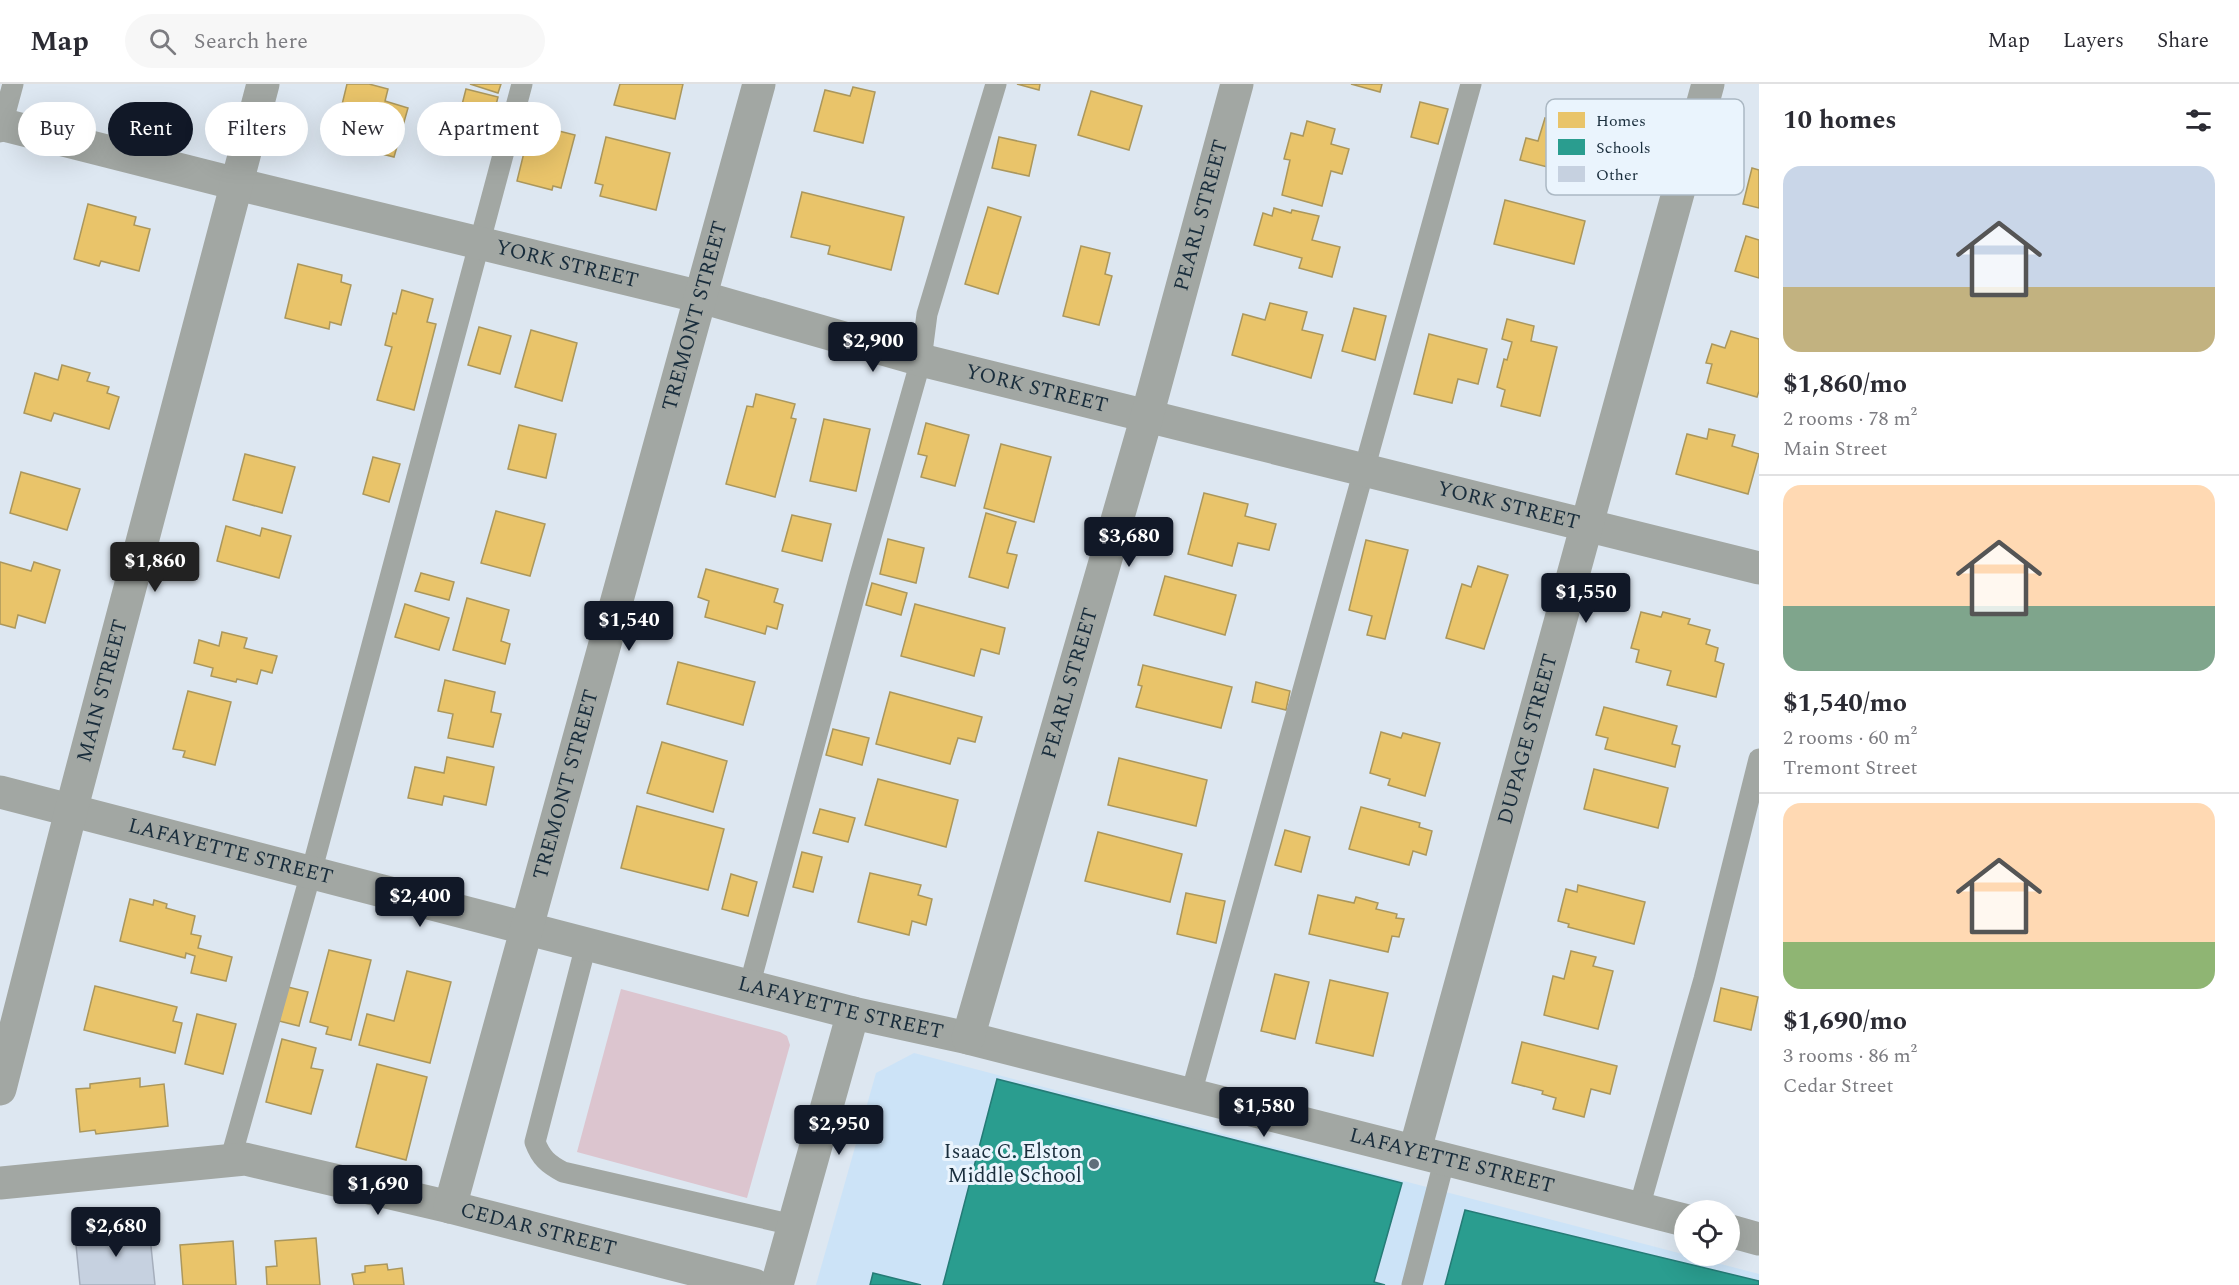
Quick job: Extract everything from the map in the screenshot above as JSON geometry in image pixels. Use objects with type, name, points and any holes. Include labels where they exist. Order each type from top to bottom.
[{"type":"street","name":"MAIN STREET","points":[[0,1089],[263,84]]},
{"type":"street","name":"TREMONT STREET","points":[[450,1207],[759,84]]},
{"type":"street","name":"PEARL STREET","points":[[968,1038],[1147,416],[1237,84]]},
{"type":"street","name":"DUPAGE STREET","points":[[1704,99],[1708,84]]},
{"type":"street","name":"YORK STREET","points":[[1,127],[701,297],[921,360],[1759,568]]},
{"type":"street","name":"DUPAGE STREET","points":[[1430,1154],[1587,526],[1678,195]]},
{"type":"street","name":"LAFAYETTE STREET","points":[[0,792],[749,987],[968,1038],[1674,1217]]},
{"type":"street","points":[[777,1285],[853,1013]]},
{"type":"street","name":"CEDAR STREET","points":[[0,1183],[244,1160],[450,1207],[754,1285]]},
{"type":"street","points":[[1740,1234],[1759,1239]]},
{"type":"lane","points":[[1,127],[13,84]]},
{"type":"lane","points":[[230,1161],[311,873],[522,84]]},
{"type":"lane","points":[[749,987],[859,579],[921,360],[927,314],[996,84]]},
{"type":"lane","points":[[1191,1094],[1471,84]]},
{"type":"lane","points":[[1639,1208],[1704,979],[1759,759]]},
{"type":"lane","points":[[586,945],[535,1142],[540,1155],[548,1164],[563,1172],[793,1225]]},
{"type":"lane","points":[[1412,1285],[1430,1154]]},
{"type":"shaded area","points":[[621,989],[780,1032],[787,1036],[790,1045],[747,1198],[577,1152]]},
{"type":"shaded area","name":"Isaac C. Elston Middle School","points":[[914,1053],[1674,1252],[1674,1266],[1728,1266],[1759,1274],[1759,1285],[816,1285],[876,1073]]},
{"type":"building: Homes","points":[[347,84],[369,84],[388,89],[385,101],[388,102],[343,102]]},
{"type":"building: Homes","points":[[470,84],[501,84],[498,93]]},
{"type":"building: Homes","points":[[620,84],[683,84],[675,119],[614,105]]},
{"type":"building: Homes","points":[[1017,84],[1040,84],[1039,90]]},
{"type":"building: Homes","points":[[1351,84],[1382,84],[1380,92]]},
{"type":"building: Homes","points":[[853,87],[875,92],[863,143],[814,131],[825,90],[850,96]]},
{"type":"building: Homes","points":[[466,89],[498,97],[497,102],[463,102]]},
{"type":"building: Homes","points":[[1091,91],[1142,106],[1129,150],[1078,135]]},
{"type":"building: Homes","points":[[1420,102],[1448,109],[1438,144],[1411,137]]},
{"type":"building: Homes","points":[[1545,118],[1546,167],[1520,160],[1526,138],[1538,141]]},
{"type":"building: Homes","points":[[1307,121],[1335,129],[1331,144],[1349,149],[1342,174],[1331,171],[1322,206],[1282,195],[1290,160],[1284,159],[1291,133],[1303,136]]},
{"type":"building: Homes","points":[[561,132],[575,135],[561,188],[553,186],[552,190],[517,181],[523,156],[561,156]]},
{"type":"building: Homes","points":[[606,137],[670,153],[656,210],[600,196],[603,185],[595,183]]},
{"type":"building: Homes","points":[[999,137],[1036,145],[1029,176],[992,168]]},
{"type":"building: Homes","points":[[1752,168],[1759,170],[1759,208],[1743,204]]},
{"type":"building: Homes","points":[[802,192],[904,217],[891,270],[828,254],[830,246],[791,237]]},
{"type":"building: Homes","points":[[1505,200],[1585,221],[1574,264],[1494,244]]},
{"type":"building: Homes","points":[[88,204],[136,217],[134,225],[150,229],[139,271],[101,261],[99,266],[74,259]]},
{"type":"building: Homes","points":[[988,207],[1021,217],[998,294],[965,284]]},
{"type":"building: Homes","points":[[1274,208],[1291,213],[1292,210],[1319,216],[1312,240],[1340,247],[1332,277],[1299,268],[1302,258],[1254,245],[1263,213],[1272,216]]},
{"type":"building: Homes","points":[[1746,236],[1759,240],[1759,278],[1735,271]]},
{"type":"building: Homes","points":[[1081,246],[1110,253],[1105,274],[1112,276],[1099,325],[1063,316]]},
{"type":"building: Homes","points":[[298,264],[342,275],[341,282],[351,285],[341,325],[330,322],[329,329],[285,318]]},
{"type":"building: Homes","points":[[402,290],[433,299],[427,322],[436,324],[414,410],[377,400],[392,347],[385,345],[393,313],[396,314]]},
{"type":"building: Homes","points":[[1270,303],[1307,312],[1302,330],[1323,335],[1311,378],[1232,355],[1243,314],[1265,320]]},
{"type":"building: Homes","points":[[1354,308],[1386,316],[1375,360],[1342,351]]},
{"type":"building: Homes","points":[[1507,319],[1534,326],[1531,341],[1557,347],[1540,416],[1501,406],[1505,390],[1497,387],[1504,359],[1507,360],[1512,342],[1502,339]]},
{"type":"building: Homes","points":[[479,327],[511,336],[500,374],[468,365]]},
{"type":"building: Homes","points":[[531,330],[577,343],[562,401],[515,387]]},
{"type":"building: Homes","points":[[1731,331],[1759,339],[1757,397],[1707,383],[1712,364],[1706,363],[1712,344],[1725,348]]},
{"type":"building: Homes","points":[[1429,334],[1487,349],[1478,384],[1458,379],[1452,403],[1414,394]]},
{"type":"building: Homes","points":[[62,365],[90,373],[87,381],[109,387],[107,393],[119,397],[109,429],[54,413],[51,421],[24,413],[35,373],[58,380]]},
{"type":"building: Homes","points":[[756,394],[795,404],[791,418],[796,419],[775,497],[726,484],[747,406],[753,407]]},
{"type":"building: Homes","points":[[824,419],[870,429],[856,491],[810,481]]},
{"type":"building: Homes","points":[[926,423],[969,435],[955,486],[921,477],[927,456],[918,454]]},
{"type":"building: Homes","points":[[519,425],[556,434],[546,478],[508,469]]},
{"type":"building: Homes","points":[[1709,429],[1735,435],[1732,446],[1759,454],[1748,494],[1676,474],[1687,434],[1707,439]]},
{"type":"building: Homes","points":[[1001,444],[1051,457],[1034,522],[984,508]]},
{"type":"building: Homes","points":[[245,454],[295,467],[282,513],[233,500]]},
{"type":"building: Homes","points":[[373,457],[400,464],[389,502],[363,494]]},
{"type":"building: Homes","points":[[21,472],[80,489],[67,530],[10,513]]},
{"type":"building: Homes","points":[[1204,493],[1248,504],[1245,516],[1276,524],[1269,550],[1238,543],[1232,566],[1188,554]]},
{"type":"building: Homes","points":[[496,511],[545,524],[530,576],[481,563]]},
{"type":"building: Homes","points":[[986,513],[1016,522],[1007,553],[1017,555],[1008,588],[969,577]]},
{"type":"building: Homes","points":[[792,515],[831,524],[822,561],[782,551]]},
{"type":"building: Homes","points":[[226,526],[260,536],[262,528],[291,536],[279,578],[217,561]]},
{"type":"building: Homes","points":[[888,539],[924,548],[916,583],[880,574]]},
{"type":"building: Homes","points":[[1366,540],[1408,550],[1385,639],[1367,635],[1372,616],[1349,610]]},
{"type":"building: Homes","points":[[0,562],[31,571],[34,562],[60,570],[45,623],[18,615],[15,628],[0,624]]},
{"type":"building: Homes","points":[[1478,566],[1508,575],[1484,649],[1446,638],[1462,584],[1471,587]]},
{"type":"building: Homes","points":[[706,569],[778,589],[774,602],[783,605],[777,629],[767,626],[765,634],[705,617],[709,601],[698,597]]},
{"type":"building: Homes","points":[[421,573],[454,582],[449,600],[415,591]]},
{"type":"building: Homes","points":[[1165,576],[1236,595],[1225,635],[1154,615]]},
{"type":"building: Homes","points":[[872,583],[907,593],[901,615],[866,605]]},
{"type":"building: Homes","points":[[467,598],[509,610],[501,641],[510,644],[505,664],[453,650]]},
{"type":"building: Homes","points":[[405,604],[449,618],[439,650],[395,637]]},
{"type":"building: Homes","points":[[915,604],[1005,628],[999,654],[981,649],[974,676],[901,656]]},
{"type":"building: Homes","points":[[1641,612],[1661,617],[1663,612],[1690,619],[1688,624],[1710,630],[1706,644],[1718,648],[1715,661],[1724,664],[1716,697],[1667,685],[1671,671],[1636,662],[1639,650],[1631,648]]},
{"type":"building: Homes","points":[[222,632],[247,638],[244,648],[277,656],[272,673],[261,670],[257,684],[237,679],[236,682],[211,676],[213,668],[194,663],[199,640],[219,646]]},
{"type":"building: Homes","points":[[678,662],[755,682],[743,725],[667,704]]},
{"type":"building: Homes","points":[[1143,665],[1232,687],[1221,728],[1136,707],[1142,686],[1138,685]]},
{"type":"building: Homes","points":[[445,680],[495,692],[491,712],[501,714],[493,747],[448,738],[453,714],[438,711]]},
{"type":"building: Homes","points":[[1256,682],[1290,691],[1286,710],[1252,702]]},
{"type":"building: Homes","points":[[188,691],[231,702],[215,765],[183,757],[185,751],[173,749]]},
{"type":"building: Homes","points":[[890,692],[982,717],[975,742],[958,738],[950,764],[876,744]]},
{"type":"building: Homes","points":[[1604,707],[1677,726],[1672,744],[1680,746],[1675,767],[1605,749],[1608,738],[1596,735]]},
{"type":"building: Homes","points":[[833,729],[869,738],[862,765],[826,755]]},
{"type":"building: Homes","points":[[1381,732],[1401,738],[1403,733],[1440,743],[1425,796],[1388,785],[1390,779],[1370,773]]},
{"type":"building: Homes","points":[[662,742],[727,761],[713,812],[647,793]]},
{"type":"building: Homes","points":[[447,757],[494,767],[486,805],[444,796],[442,805],[408,798],[415,767],[444,773]]},
{"type":"building: Homes","points":[[1119,758],[1207,780],[1196,826],[1108,805]]},
{"type":"building: Homes","points":[[1594,769],[1668,788],[1658,828],[1584,809]]},
{"type":"building: Homes","points":[[878,779],[958,800],[946,847],[865,825]]},
{"type":"building: Homes","points":[[637,806],[724,829],[708,890],[621,868]]},
{"type":"building: Homes","points":[[1361,807],[1420,823],[1419,827],[1432,831],[1426,855],[1413,851],[1409,865],[1349,849]]},
{"type":"building: Homes","points":[[820,809],[855,818],[848,842],[813,833]]},
{"type":"building: Homes","points":[[1285,830],[1310,837],[1301,872],[1275,865]]},
{"type":"building: Homes","points":[[1098,832],[1182,854],[1170,902],[1085,881]]},
{"type":"building: Homes","points":[[802,852],[822,857],[813,892],[793,887]]},
{"type":"building: Homes","points":[[870,873],[921,885],[918,895],[932,899],[926,925],[912,921],[909,935],[858,922]]},
{"type":"building: Homes","points":[[731,874],[757,882],[748,916],[722,909]]},
{"type":"building: Homes","points":[[1578,885],[1645,902],[1634,944],[1568,927],[1569,924],[1558,921],[1566,889],[1577,892]]},
{"type":"building: Homes","points":[[1186,893],[1225,901],[1216,943],[1177,934]]},
{"type":"building: Homes","points":[[1318,895],[1354,903],[1356,897],[1378,903],[1376,909],[1397,914],[1396,918],[1404,919],[1399,937],[1392,936],[1388,952],[1309,934]]},
{"type":"building: Homes","points":[[130,899],[153,905],[154,900],[167,904],[166,908],[195,916],[191,934],[201,936],[198,948],[232,957],[226,981],[191,973],[195,956],[186,953],[185,958],[120,941]]},
{"type":"building: Homes","points":[[329,950],[371,960],[351,1040],[326,1034],[328,1027],[310,1022]]},
{"type":"building: Homes","points":[[1571,951],[1596,957],[1593,966],[1613,971],[1598,1029],[1544,1015],[1553,976],[1564,979]]},
{"type":"building: Homes","points":[[407,971],[451,982],[430,1063],[359,1045],[367,1014],[394,1021]]},
{"type":"building: Homes","points":[[1275,974],[1309,982],[1295,1039],[1261,1031]]},
{"type":"building: Homes","points":[[1330,980],[1388,993],[1373,1056],[1316,1043]]},
{"type":"building: Homes","points":[[95,986],[177,1007],[173,1021],[182,1023],[175,1053],[84,1030]]},
{"type":"building: Homes","points":[[288,987],[308,992],[299,1026],[279,1021]]},
{"type":"building: Homes","points":[[1721,988],[1758,997],[1751,1030],[1714,1021]]},
{"type":"building: Homes","points":[[197,1014],[236,1024],[223,1074],[185,1064]]},
{"type":"building: Homes","points":[[282,1039],[316,1048],[311,1068],[323,1070],[311,1114],[266,1102]]},
{"type":"building: Homes","points":[[1522,1042],[1617,1066],[1610,1094],[1591,1089],[1584,1117],[1553,1109],[1556,1098],[1542,1094],[1543,1091],[1512,1083]]},
{"type":"building: Homes","points":[[377,1064],[427,1077],[406,1160],[356,1147]]},
{"type":"building: Homes","points":[[140,1078],[140,1087],[164,1084],[168,1126],[96,1134],[95,1130],[80,1132],[76,1089],[90,1088],[90,1084]]},
{"type":"building: Homes","points":[[316,1238],[320,1285],[267,1285],[266,1267],[277,1266],[275,1241]]},
{"type":"building: Homes","points":[[233,1241],[236,1285],[183,1285],[180,1245]]},
{"type":"building: Homes","points":[[387,1264],[388,1270],[402,1268],[404,1285],[354,1285],[352,1274],[365,1272],[365,1266]]},
{"type":"building: Schools","points":[[997,1079],[1402,1183],[1374,1282],[1385,1285],[943,1285]]},
{"type":"building: Schools","points":[[1465,1210],[1674,1260],[1674,1266],[1697,1266],[1759,1281],[1759,1285],[1445,1285]]},
{"type":"building: Schools","points":[[873,1273],[921,1285],[870,1285]]},
{"type":"building: Other","points":[[149,1227],[155,1285],[80,1285],[75,1235]]},
{"type":"place","name":"Isaac C. Elston Middle School","points":[[1094,1164]]}]
